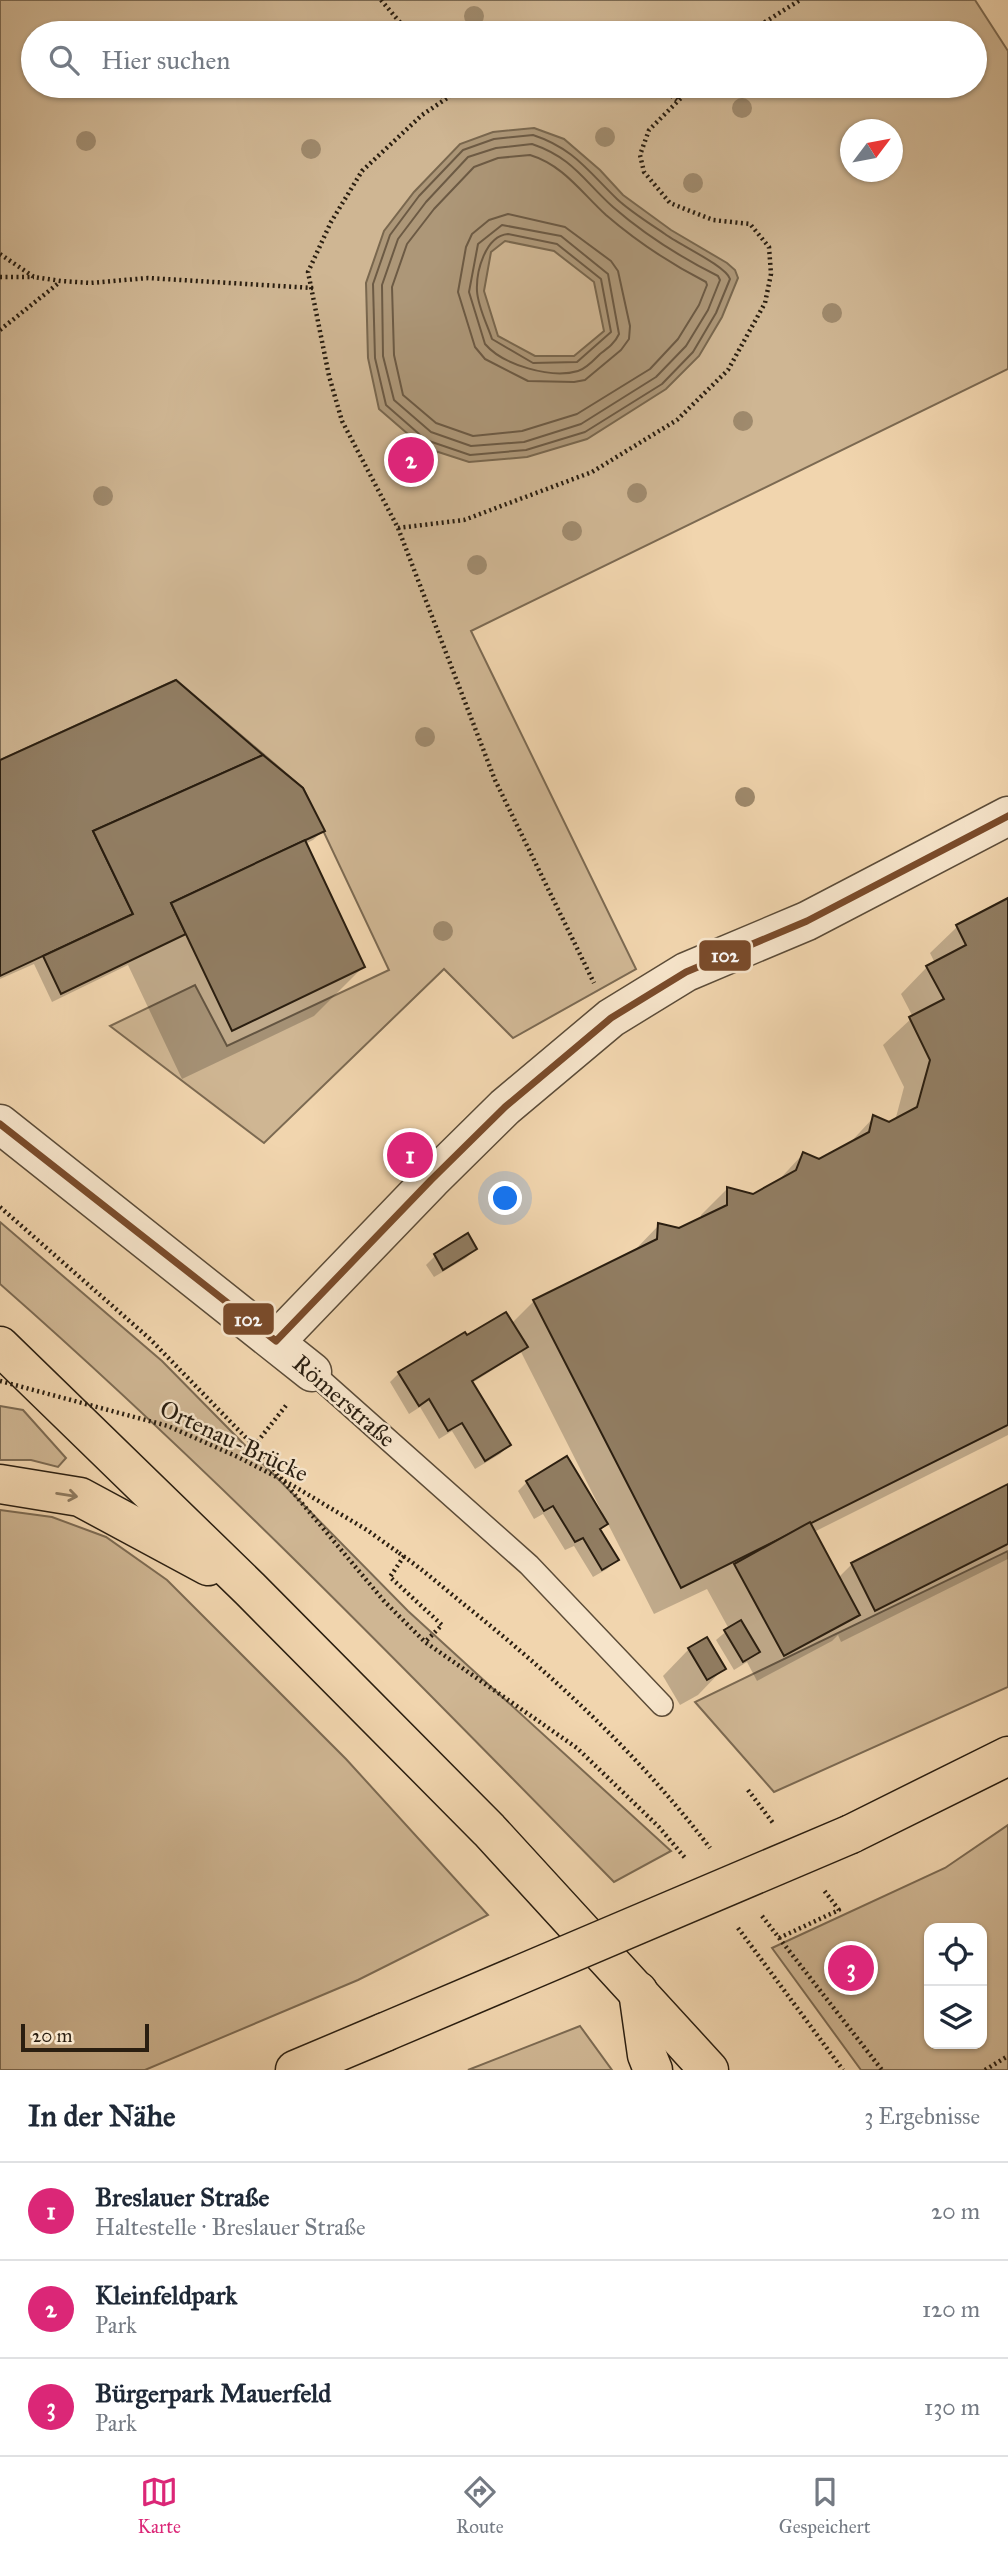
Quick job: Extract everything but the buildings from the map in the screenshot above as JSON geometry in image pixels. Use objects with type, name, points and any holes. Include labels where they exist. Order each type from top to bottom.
[{"type":"main road","points":[[0,1346],[250,1589],[489,1830],[709,2070]]},
{"type":"main road","points":[[0,1484],[80,1497],[250,1589]]},
{"type":"main road","points":[[295,2070],[851,1834],[1008,1756]]},
{"type":"main road","points":[[638,1991],[647,2055],[653,2070]]},
{"type":"street","points":[[276,1341],[505,1107],[611,1018],[686,972],[807,921],[1008,816]]},
{"type":"street","name":"Römerstraße","points":[[0,1124],[312,1372]]},
{"type":"lane","name":"Römerstraße","points":[[312,1372],[529,1565],[662,1705]]},
{"type":"path","points":[[381,0],[399,21]]},
{"type":"path","points":[[767,21],[800,0]]},
{"type":"path","points":[[398,528],[464,520],[592,472],[677,420],[728,370],[765,303],[771,274],[769,247],[750,224],[713,220],[670,203],[644,172],[640,155],[649,130],[679,98]]},
{"type":"path","points":[[444,99],[422,115],[362,171],[331,222],[309,272],[329,376],[342,421],[398,528],[495,780],[611,1018]]},
{"type":"path","points":[[0,254],[34,277]]},
{"type":"path","points":[[0,277],[34,277],[90,284],[148,278],[313,288]]},
{"type":"path","points":[[0,330],[61,281]]},
{"type":"path","points":[[0,1207],[150,1339],[254,1446],[384,1601],[425,1642],[577,1748],[659,1827],[694,1869]]},
{"type":"path","points":[[254,1446],[312,1372]]},
{"type":"path","name":"Ortenau-Brücke","points":[[0,1381],[168,1426],[292,1485],[367,1530],[519,1648],[605,1726],[712,1851]]},
{"type":"path","points":[[401,1554],[390,1577],[442,1625],[425,1642]]},
{"type":"path","points":[[758,1912],[882,2070]]},
{"type":"path","points":[[735,1923],[843,2070]]},
{"type":"path","points":[[985,2070],[1008,2056]]},
{"type":"shaded area","points":[[0,0],[975,0],[1008,51],[1008,369],[471,631],[636,969],[513,1038],[444,969],[264,1143],[110,1026],[195,985],[227,1046],[389,970],[303,788],[176,680],[0,760]]},
{"type":"shaded area","points":[[0,1222],[162,1361],[408,1611],[671,1851],[614,1882],[236,1502],[159,1428],[0,1284]]},
{"type":"shaded area","points":[[0,1406],[23,1410],[66,1458],[58,1467],[31,1460],[0,1460]]},
{"type":"shaded area","points":[[0,1510],[52,1517],[106,1537],[167,1580],[346,1759],[488,1915],[358,1980],[145,2070],[0,2070]]},
{"type":"shaded area","points":[[1008,1551],[1008,1687],[774,1792],[695,1702]]},
{"type":"shaded area","points":[[1008,1825],[1008,2070],[861,2070],[772,1948],[945,1868]]},
{"type":"shaded area","points":[[580,2026],[612,2070],[468,2070]]},
{"type":"water","points":[[534,128],[564,139],[600,170],[623,195],[671,230],[727,263],[735,270],[738,278],[722,317],[699,356],[666,389],[587,439],[527,457],[469,462],[423,447],[379,409],[368,358],[366,283],[384,231],[414,192],[460,144],[493,132]],"holes":[[[505,241],[554,251],[594,282],[604,331],[574,356],[535,356],[498,336],[484,291],[491,252]]]},
{"type":"transit line","name":"102","points":[[0,1124],[276,1341],[505,1107],[611,1018],[686,972],[807,921],[1008,816]]},
{"type":"place","name":"Kleinfeldpark","points":[[411,460]]},
{"type":"place","name":"Breslauer Straße","points":[[410,1155]]},
{"type":"place","name":"Bürgerpark Mauerfeld","points":[[851,1968]]}]
